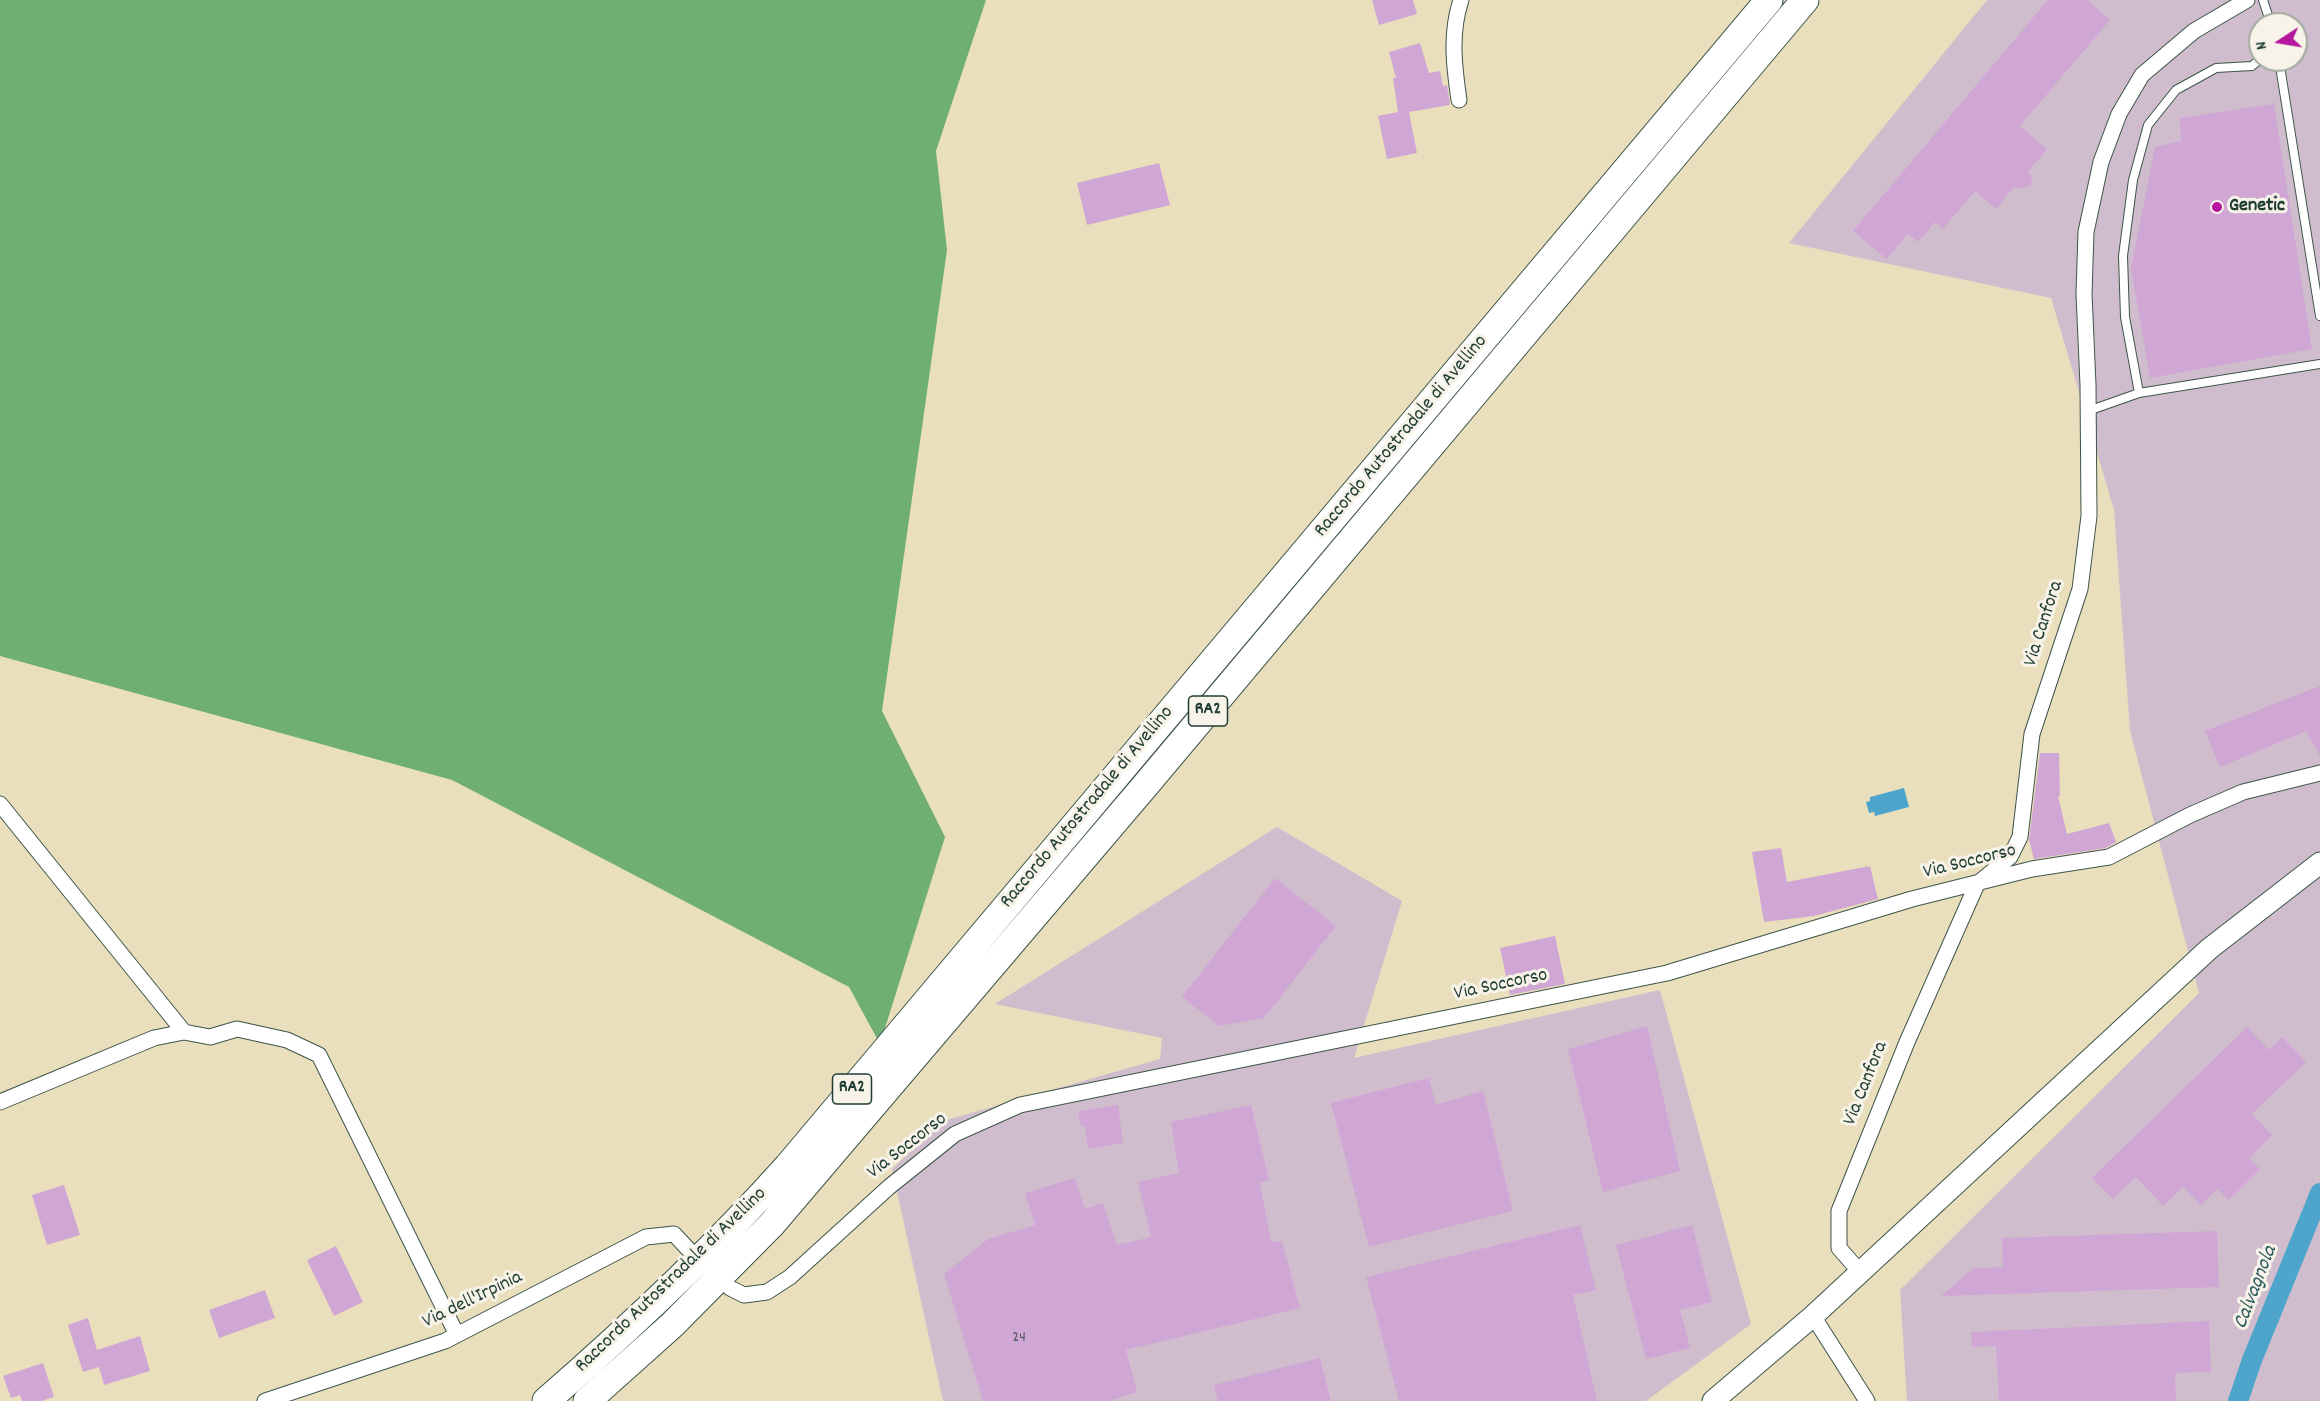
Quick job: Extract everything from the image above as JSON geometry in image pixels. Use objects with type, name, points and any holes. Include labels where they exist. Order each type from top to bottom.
[{"type":"highway","name":"Raccordo Autostradale di Avellino","points":[[546,1401],[625,1331],[702,1257],[788,1166],[1769,0]]},
{"type":"highway","name":"Raccordo Autostradale di Avellino","points":[[587,1401],[672,1324],[772,1224],[1212,706],[1805,0]]},
{"type":"street","points":[[1459,100],[1453,62],[1455,17],[1461,0]]},
{"type":"street","name":"Via Canfora","points":[[1860,1272],[1839,1248],[1839,1212],[1907,1042],[1977,884],[2010,857],[2020,837],[2032,734],[2080,589],[2089,516],[2084,294],[2086,232],[2101,162],[2119,114],[2142,75],[2194,32],[2247,0]]},
{"type":"street","name":"Via Soccorso","points":[[730,1288],[744,1295],[767,1292],[790,1277],[889,1186],[955,1134],[1020,1105],[1667,973],[1912,899],[2032,869],[2109,857],[2190,815],[2243,792],[2320,772]]},
{"type":"street","points":[[0,804],[184,1032]]},
{"type":"street","points":[[1713,1401],[1813,1316],[2209,949],[2320,863]]},
{"type":"street","points":[[0,1102],[154,1038],[184,1032],[210,1037],[237,1029],[287,1040],[320,1055],[457,1335]]},
{"type":"street","name":"Via dell'Irpinia","points":[[265,1401],[445,1341],[646,1237],[674,1234],[688,1249]]},
{"type":"street","points":[[1813,1316],[1867,1401]]},
{"type":"lane","points":[[2139,393],[2125,317],[2123,256],[2133,180],[2148,125],[2176,90],[2216,68],[2248,66]]},
{"type":"lane","points":[[2281,72],[2320,316]]},
{"type":"lane","points":[[2088,411],[2139,393],[2320,364]]},
{"type":"shaded area","points":[[1987,0],[2320,0],[2320,1401],[1907,1401],[1900,1290],[2199,993],[2130,731],[2114,510],[2051,298],[1789,243]]},
{"type":"shaded area","points":[[1277,827],[1402,901],[1354,1058],[1660,990],[1751,1324],[1646,1401],[943,1401],[892,1169],[943,1121],[1160,1059],[1162,1038],[995,1004]]},
{"type":"green space","points":[[0,0],[986,0],[936,151],[947,250],[882,711],[945,837],[880,1044],[849,987],[452,780],[0,656]]},
{"type":"water","points":[[1904,788],[1909,807],[1875,816],[1874,812],[1869,813],[1866,802],[1870,801],[1870,797]]},
{"type":"building","points":[[1372,0],[1413,0],[1417,14],[1379,25]]},
{"type":"building","points":[[2048,0],[2087,0],[2110,20],[2020,126],[2047,149],[2028,172],[2032,178],[2031,186],[2014,187],[1996,209],[1975,191],[1943,229],[1935,222],[1918,242],[1908,233],[1887,259],[1853,231]]},
{"type":"building","points":[[1420,43],[1429,73],[1440,71],[1443,86],[1447,85],[1450,105],[1409,112],[1417,153],[1387,159],[1378,116],[1398,112],[1393,78],[1396,78],[1389,52]]},
{"type":"building","name":"Genetic","points":[[2274,104],[2312,349],[2150,378],[2131,268],[2155,147],[2181,141],[2180,118]]},
{"type":"building","points":[[1159,163],[1170,205],[1087,225],[1077,183]]},
{"type":"building","points":[[2320,686],[2320,756],[2306,731],[2220,767],[2205,731]]},
{"type":"building","points":[[2040,753],[2059,753],[2060,796],[2058,796],[2067,834],[2109,823],[2116,842],[2106,848],[2034,859],[2029,840]]},
{"type":"building","points":[[1781,848],[1787,882],[1870,866],[1878,899],[1814,916],[1764,922],[1752,852]]},
{"type":"building","points":[[1275,878],[1336,926],[1264,1018],[1219,1026],[1182,997]]},
{"type":"building","points":[[1555,936],[1565,984],[1510,995],[1500,948]]},
{"type":"building","points":[[1647,1026],[1680,1171],[1603,1192],[1568,1049]]},
{"type":"building","points":[[2247,1027],[2269,1050],[2282,1037],[2306,1062],[2252,1114],[2272,1135],[2249,1158],[2260,1169],[2229,1200],[2217,1189],[2201,1205],[2183,1187],[2163,1206],[2136,1177],[2113,1199],[2092,1178]]},
{"type":"building","points":[[1429,1078],[1436,1105],[1483,1091],[1513,1211],[1369,1247],[1331,1103]]},
{"type":"building","points":[[1118,1105],[1123,1143],[1088,1149],[1085,1126],[1081,1126],[1078,1111]]},
{"type":"building","points":[[1251,1105],[1269,1180],[1260,1183],[1271,1242],[1282,1241],[1300,1308],[1126,1350],[1137,1392],[1109,1401],[983,1401],[944,1274],[988,1239],[1035,1225],[1025,1193],[1075,1178],[1085,1209],[1103,1203],[1117,1245],[1151,1237],[1138,1182],[1179,1173],[1171,1122]]},
{"type":"building","points":[[64,1185],[80,1235],[47,1245],[32,1195]]},
{"type":"building","points":[[1580,1225],[1596,1290],[1573,1295],[1597,1401],[1399,1401],[1366,1277]]},
{"type":"building","points":[[1692,1225],[1712,1302],[1680,1310],[1690,1348],[1646,1359],[1616,1245]]},
{"type":"building","points":[[2217,1231],[2219,1287],[1941,1296],[1974,1268],[2003,1267],[2002,1238]]},
{"type":"building","points":[[336,1246],[363,1302],[334,1316],[307,1260]]},
{"type":"building","points":[[265,1290],[275,1318],[219,1338],[209,1310]]},
{"type":"building","points":[[88,1318],[97,1350],[140,1336],[150,1371],[104,1385],[99,1367],[83,1372],[68,1325]]},
{"type":"building","points":[[2209,1321],[2211,1372],[2175,1373],[2176,1401],[1999,1401],[1996,1346],[1972,1347],[1971,1332]]},
{"type":"building","points":[[1320,1358],[1331,1401],[1218,1401],[1214,1385]]},
{"type":"building","points":[[43,1363],[54,1397],[41,1401],[22,1401],[20,1395],[11,1398],[3,1376]]},
{"type":"waterway","name":"Calvagnola","points":[[2238,1401],[2252,1360],[2320,1193]]},
{"type":"place","name":"Genetic","points":[[2217,207]]}]
